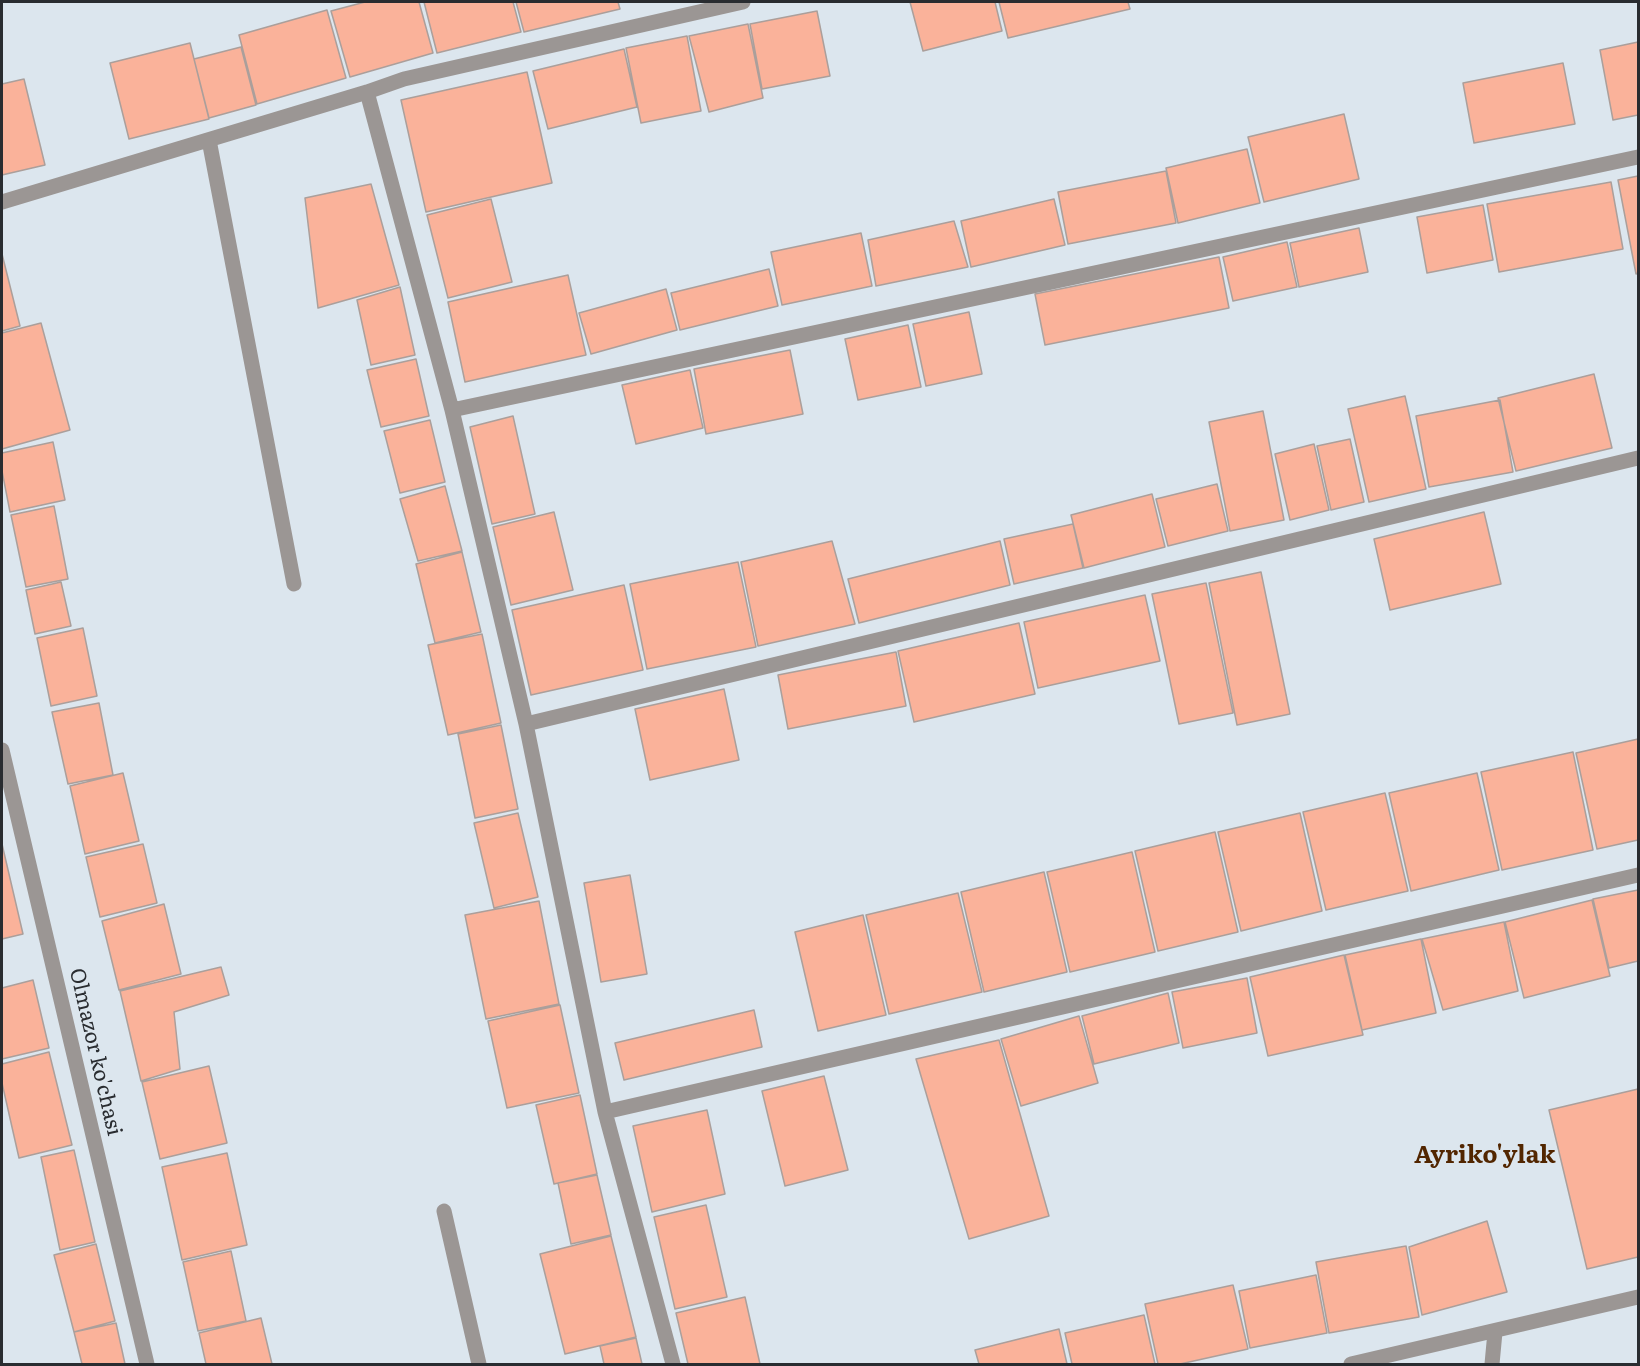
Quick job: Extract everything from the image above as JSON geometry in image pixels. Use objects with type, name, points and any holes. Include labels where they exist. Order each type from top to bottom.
[{"type":"street","points":[[2,202],[404,79],[743,2]]},
{"type":"street","points":[[367,92],[452,410],[526,724],[605,1112],[673,1365]]},
{"type":"street","points":[[209,140],[294,584]]},
{"type":"street","points":[[452,410],[1638,157]]},
{"type":"street","points":[[526,724],[1638,458]]},
{"type":"street","name":"Olmazor ko'chasi","points":[[2,750],[147,1365]]},
{"type":"street","points":[[605,1112],[1638,875]]},
{"type":"street","points":[[444,1211],[479,1365]]},
{"type":"street","points":[[1351,1365],[1638,1297]]},
{"type":"street","points":[[1492,1365],[1495,1332]]},
{"type":"building","points":[[365,2],[419,2],[433,53],[350,77],[331,11]]},
{"type":"building","points":[[424,2],[513,2],[521,32],[437,53]]},
{"type":"building","points":[[516,2],[618,2],[620,9],[524,32]]},
{"type":"building","points":[[910,2],[995,2],[1002,31],[923,51]]},
{"type":"building","points":[[999,2],[1128,2],[1130,9],[1008,38]]},
{"type":"building","points":[[327,10],[346,78],[257,104],[239,35]]},
{"type":"building","points":[[817,11],[830,76],[762,89],[750,24]]},
{"type":"building","points":[[748,24],[763,98],[709,112],[689,36]]},
{"type":"building","points":[[687,36],[701,111],[641,123],[626,48]]},
{"type":"building","points":[[1638,42],[1638,115],[1613,120],[1600,50]]},
{"type":"building","points":[[190,43],[209,119],[129,139],[110,63]]},
{"type":"building","points":[[241,47],[256,105],[209,118],[194,59]]},
{"type":"building","points":[[624,49],[637,107],[548,129],[533,71]]},
{"type":"building","points":[[1563,63],[1575,124],[1474,143],[1463,83]]},
{"type":"building","points":[[527,72],[552,183],[426,212],[401,100]]},
{"type":"building","points":[[24,79],[45,165],[2,175],[2,84]]},
{"type":"building","points":[[1344,114],[1359,179],[1264,202],[1248,137]]},
{"type":"building","points":[[1247,149],[1260,203],[1178,223],[1166,168]]},
{"type":"building","points":[[1166,171],[1176,223],[1068,244],[1058,192]]},
{"type":"building","points":[[1638,176],[1638,273],[1636,274],[1618,180]]},
{"type":"building","points":[[1611,182],[1623,249],[1499,272],[1487,204]]},
{"type":"building","points":[[371,184],[399,285],[318,308],[305,198]]},
{"type":"building","points":[[491,199],[512,282],[448,298],[427,215]]},
{"type":"building","points":[[1054,199],[1065,245],[971,267],[961,221]]},
{"type":"building","points":[[1483,205],[1493,260],[1427,273],[1417,217]]},
{"type":"building","points":[[954,221],[968,267],[876,286],[868,240]]},
{"type":"building","points":[[1359,228],[1368,272],[1299,287],[1290,243]]},
{"type":"building","points":[[861,233],[872,286],[782,305],[771,252]]},
{"type":"building","points":[[1287,242],[1297,287],[1233,301],[1223,257]]},
{"type":"building","points":[[2,254],[20,326],[2,331]]},
{"type":"building","points":[[1219,257],[1229,308],[1045,345],[1035,294]]},
{"type":"building","points":[[769,269],[778,306],[680,330],[671,293]]},
{"type":"building","points":[[568,275],[586,355],[465,382],[448,302]]},
{"type":"building","points":[[400,287],[415,355],[371,365],[357,300]]},
{"type":"building","points":[[666,289],[677,330],[591,354],[579,313]]},
{"type":"building","points":[[969,312],[982,374],[926,386],[913,324]]},
{"type":"building","points":[[41,323],[70,430],[2,449],[2,333]]},
{"type":"building","points":[[908,325],[921,387],[858,400],[845,339]]},
{"type":"building","points":[[790,350],[803,414],[706,434],[694,369]]},
{"type":"building","points":[[416,359],[429,416],[381,427],[367,370]]},
{"type":"building","points":[[690,370],[703,428],[636,444],[622,385]]},
{"type":"building","points":[[1594,374],[1612,448],[1516,471],[1498,398]]},
{"type":"building","points":[[1405,396],[1426,489],[1369,502],[1348,409]]},
{"type":"building","points":[[1500,400],[1513,472],[1429,487],[1416,416]]},
{"type":"building","points":[[1263,411],[1284,520],[1230,531],[1209,422]]},
{"type":"building","points":[[513,416],[535,514],[492,524],[470,427]]},
{"type":"building","points":[[430,420],[445,482],[400,493],[384,431]]},
{"type":"building","points":[[1350,439],[1364,502],[1331,510],[1317,446]]},
{"type":"building","points":[[53,442],[65,500],[10,512],[2,471],[2,453]]},
{"type":"building","points":[[1314,444],[1329,510],[1290,520],[1275,454]]},
{"type":"building","points":[[1217,484],[1228,531],[1168,546],[1156,499]]},
{"type":"building","points":[[445,486],[462,551],[418,561],[400,499]]},
{"type":"building","points":[[1152,494],[1165,547],[1084,568],[1071,515]]},
{"type":"building","points":[[54,506],[68,579],[26,587],[11,515]]},
{"type":"building","points":[[554,512],[573,590],[511,605],[493,527]]},
{"type":"building","points":[[1484,512],[1501,584],[1390,610],[1374,539]]},
{"type":"building","points":[[1073,524],[1083,568],[1014,584],[1004,539]]},
{"type":"building","points":[[832,541],[855,624],[758,646],[741,562]]},
{"type":"building","points":[[1000,541],[1010,585],[859,623],[848,579]]},
{"type":"building","points":[[462,552],[481,632],[435,643],[416,564]]},
{"type":"building","points":[[738,562],[756,647],[647,669],[630,584]]},
{"type":"building","points":[[1261,572],[1290,714],[1237,725],[1209,583]]},
{"type":"building","points":[[61,582],[71,626],[35,634],[26,590]]},
{"type":"building","points":[[1206,583],[1233,713],[1179,724],[1152,594]]},
{"type":"building","points":[[624,585],[643,670],[531,695],[512,610]]},
{"type":"building","points":[[1145,595],[1160,661],[1038,688],[1024,622]]},
{"type":"building","points":[[1019,623],[1035,694],[914,722],[898,651]]},
{"type":"building","points":[[83,628],[97,696],[51,706],[37,638]]},
{"type":"building","points":[[482,634],[501,723],[448,735],[428,645]]},
{"type":"building","points":[[896,652],[906,706],[788,729],[778,675]]},
{"type":"building","points":[[724,689],[739,760],[650,780],[635,709]]},
{"type":"building","points":[[99,703],[113,775],[68,784],[52,712]]},
{"type":"building","points":[[501,725],[518,809],[475,818],[458,734]]},
{"type":"building","points":[[1638,739],[1638,840],[1597,849],[1576,753]]},
{"type":"building","points":[[1573,752],[1593,850],[1502,870],[1481,772]]},
{"type":"building","points":[[123,773],[139,841],[85,854],[70,786]]},
{"type":"building","points":[[1477,773],[1499,870],[1411,891],[1389,793]]},
{"type":"building","points":[[1385,793],[1408,891],[1326,910],[1303,812]]},
{"type":"building","points":[[518,813],[538,897],[494,908],[474,823]]},
{"type":"building","points":[[1300,813],[1322,911],[1241,931],[1218,832]]},
{"type":"building","points":[[1215,832],[1238,932],[1158,951],[1135,851]]},
{"type":"building","points":[[2,844],[23,934],[2,939]]},
{"type":"building","points":[[143,844],[157,903],[100,917],[86,857]]},
{"type":"building","points":[[1132,852],[1155,952],[1070,972],[1047,872]]},
{"type":"building","points":[[1044,872],[1067,972],[984,992],[961,892]]},
{"type":"building","points":[[630,875],[647,974],[601,982],[584,883]]},
{"type":"building","points":[[1638,890],[1638,961],[1609,968],[1593,899]]},
{"type":"building","points":[[958,893],[982,992],[889,1014],[866,915]]},
{"type":"building","points":[[1592,900],[1610,976],[1524,998],[1505,922]]},
{"type":"building","points":[[539,901],[559,1004],[486,1019],[465,915]]},
{"type":"building","points":[[164,904],[181,974],[119,990],[102,921]]},
{"type":"building","points":[[863,915],[886,1015],[818,1031],[795,932]]},
{"type":"building","points":[[1504,922],[1518,991],[1443,1010],[1422,939]]},
{"type":"building","points":[[1421,939],[1436,1013],[1362,1030],[1345,955]]},
{"type":"building","points":[[1344,955],[1363,1035],[1268,1056],[1250,977]]},
{"type":"building","points":[[221,967],[229,995],[174,1012],[180,1069],[141,1081],[120,991]]},
{"type":"building","points":[[1247,978],[1257,1033],[1183,1048],[1172,992]]},
{"type":"building","points":[[33,980],[49,1048],[2,1059],[2,988]]},
{"type":"building","points":[[1168,993],[1179,1043],[1094,1064],[1082,1016]]},
{"type":"building","points":[[560,1005],[579,1093],[507,1108],[488,1021]]},
{"type":"building","points":[[754,1010],[762,1047],[624,1080],[615,1043]]},
{"type":"building","points":[[1079,1016],[1098,1083],[1021,1106],[1001,1039]]},
{"type":"building","points":[[999,1040],[1049,1216],[969,1239],[916,1059]]},
{"type":"building","points":[[49,1052],[72,1145],[19,1158],[2,1083],[2,1064]]},
{"type":"building","points":[[209,1066],[227,1143],[160,1159],[142,1082]]},
{"type":"building","points":[[824,1076],[848,1170],[785,1186],[762,1091]]},
{"type":"building","points":[[1638,1089],[1638,1257],[1587,1269],[1549,1110]]},
{"type":"building","points":[[580,1095],[597,1174],[554,1184],[536,1105]]},
{"type":"building","points":[[707,1110],[725,1194],[652,1212],[633,1126]]},
{"type":"building","points":[[74,1150],[95,1242],[60,1250],[41,1157]]},
{"type":"building","points":[[227,1153],[247,1245],[182,1260],[162,1167]]},
{"type":"building","points":[[597,1175],[611,1235],[571,1244],[558,1183]]},
{"type":"building","points":[[706,1205],[727,1297],[675,1309],[654,1217]]},
{"type":"building","points":[[1487,1221],[1507,1292],[1422,1315],[1409,1247]]},
{"type":"building","points":[[611,1236],[636,1337],[565,1354],[540,1254]]},
{"type":"building","points":[[96,1244],[115,1321],[74,1332],[54,1255]]},
{"type":"building","points":[[1406,1246],[1419,1317],[1329,1333],[1316,1262]]},
{"type":"building","points":[[231,1251],[246,1321],[198,1331],[183,1262]]},
{"type":"building","points":[[1316,1275],[1327,1333],[1250,1348],[1239,1291]]},
{"type":"building","points":[[1233,1285],[1248,1349],[1180,1364],[1158,1364],[1145,1304]]},
{"type":"building","points":[[745,1297],[760,1364],[688,1364],[676,1313]]},
{"type":"building","points":[[1144,1315],[1155,1364],[1072,1364],[1065,1333]]},
{"type":"building","points":[[261,1318],[272,1364],[206,1364],[199,1333]]},
{"type":"building","points":[[116,1323],[125,1364],[82,1364],[74,1332]]},
{"type":"building","points":[[1059,1329],[1067,1364],[979,1364],[975,1350]]},
{"type":"building","points":[[636,1338],[642,1364],[604,1364],[600,1346]]},
{"type":"district","name":"Ayriko'ylak","points":[[1485,1156]]}]
